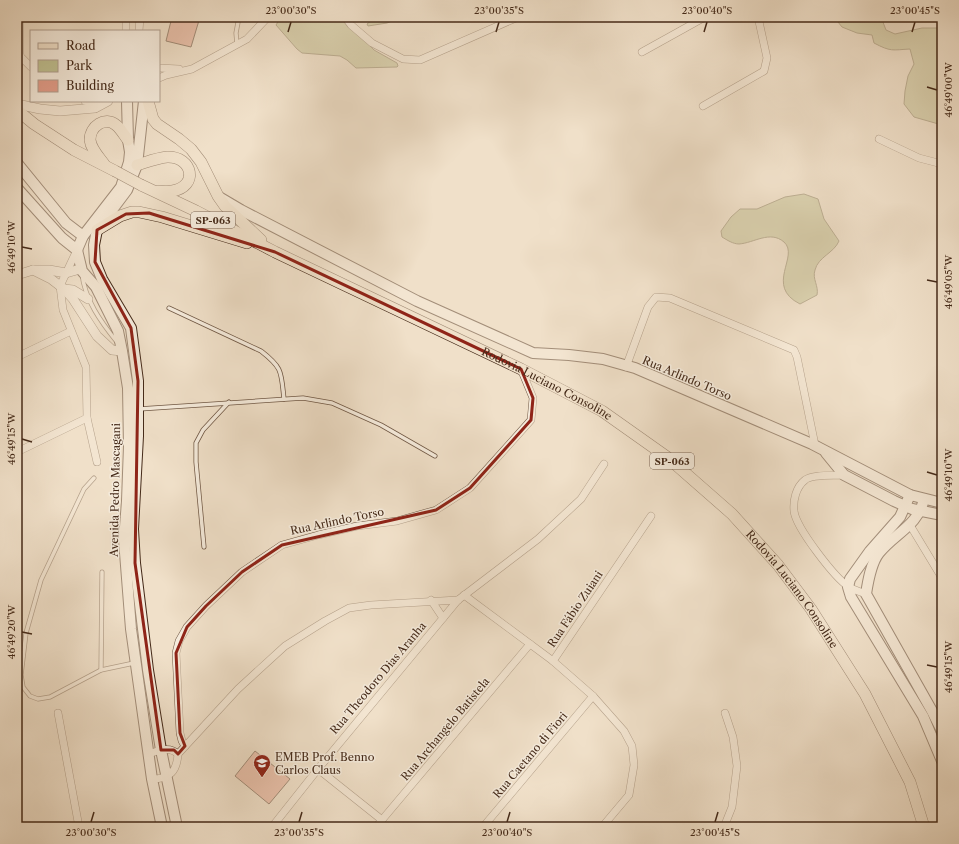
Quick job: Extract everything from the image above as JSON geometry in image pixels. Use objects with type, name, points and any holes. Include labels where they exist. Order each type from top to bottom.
[{"type":"main road","points":[[102,279],[93,272],[81,270],[77,251],[83,236],[121,187],[129,162],[130,152],[128,140],[128,102]]},
{"type":"main road","points":[[130,102],[135,104],[142,102]]},
{"type":"main road","points":[[96,230],[128,190],[137,165],[143,102]]},
{"type":"main road","points":[[148,102],[157,124],[185,144],[195,154],[206,171],[218,196],[232,214],[275,252]]},
{"type":"main road","name":"Rodovia Luciano Consoline","points":[[17,110],[34,124],[74,150],[275,252],[521,369],[602,412],[667,456],[732,514],[778,565],[812,609],[865,694],[910,782],[924,827]]},
{"type":"main road","points":[[110,168],[92,145],[91,133],[96,126],[103,122],[113,123],[128,140]]},
{"type":"main road","points":[[137,165],[159,159],[172,158],[179,159],[184,162],[189,169],[189,180],[183,188],[172,192],[145,187]]},
{"type":"main road","points":[[17,163],[66,223],[83,236]]},
{"type":"main road","points":[[17,188],[62,238],[77,251]]},
{"type":"main road","name":"Rua Arlindo Torso","points":[[218,196],[241,210],[417,301],[533,353],[603,359],[635,368],[815,445],[910,495],[942,502]]},
{"type":"main road","points":[[96,230],[126,214],[139,212],[148,213],[275,252]]},
{"type":"main road","name":"Avenida Pedro Mascagani","points":[[96,230],[94,245],[95,262],[102,279],[131,328],[138,381],[129,446],[124,540],[130,629],[152,779],[162,827]]},
{"type":"main road","points":[[77,251],[94,245]]},
{"type":"main road","name":"Avenida Pedro Mascagani","points":[[81,270],[96,287],[118,331],[138,436],[133,529],[135,563],[148,670],[161,750],[177,827]]},
{"type":"main road","points":[[122,349],[133,342]]},
{"type":"main road","points":[[825,451],[844,476],[905,506],[920,511],[942,514]]},
{"type":"main road","points":[[910,495],[900,517],[870,551],[850,579],[848,587],[851,597],[923,716],[942,761]]},
{"type":"main road","points":[[924,499],[916,519],[878,554],[869,575],[866,594],[942,731]]},
{"type":"main road","points":[[900,517],[910,525]]},
{"type":"main road","points":[[923,716],[932,711]]},
{"type":"street","points":[[17,77],[20,17]]},
{"type":"street","points":[[126,17],[126,30]]},
{"type":"street","points":[[139,30],[140,17]]},
{"type":"street","points":[[160,78],[192,68],[247,39],[268,17]]},
{"type":"street","points":[[345,17],[351,25],[372,43],[403,59],[420,60],[518,17]]},
{"type":"street","points":[[642,52],[705,17]]},
{"type":"street","points":[[703,106],[764,71],[767,58],[758,17]]},
{"type":"street","points":[[19,55],[30,67]]},
{"type":"street","points":[[160,68],[192,68]]},
{"type":"street","points":[[89,102],[107,102]]},
{"type":"street","points":[[17,104],[40,109],[60,111],[95,108],[107,102]]},
{"type":"street","points":[[878,139],[919,158],[942,164]]},
{"type":"street","points":[[77,251],[66,273],[62,288],[63,310],[86,367],[87,418],[97,462]]},
{"type":"street","points":[[17,275],[33,270],[49,270],[66,273],[81,270]]},
{"type":"street","points":[[33,270],[51,279],[73,299],[97,336],[112,350],[122,349]]},
{"type":"street","points":[[62,288],[73,290],[88,299]]},
{"type":"street","points":[[626,366],[648,307],[656,297],[670,298],[794,350],[797,356],[815,445]]},
{"type":"street","points":[[17,357],[71,332]]},
{"type":"street","name":"Rua Arlindo Torso","points":[[185,746],[180,733],[176,653],[179,641],[187,626],[242,572],[282,545],[357,526],[397,521],[436,510],[470,488],[531,420],[533,398],[521,369]]},
{"type":"street","points":[[17,452],[87,418]]},
{"type":"street","name":"Rua Theodoro Dias Aranha","points":[[272,827],[458,600],[538,539],[581,499],[604,464]]},
{"type":"street","points":[[844,476],[820,476],[806,480],[799,488],[793,501],[794,513],[814,549],[832,571],[848,587],[866,594]]},
{"type":"street","name":"Rua Fábio Zuiani","points":[[602,827],[628,795],[634,765],[632,746],[624,731],[593,696],[553,661],[651,516]]},
{"type":"street","points":[[910,525],[942,578]]},
{"type":"street","points":[[464,595],[553,661]]},
{"type":"street","points":[[431,600],[443,618]]},
{"type":"street","points":[[152,779],[167,776],[173,772],[177,764],[178,754],[238,689],[285,646],[325,621],[348,608],[431,600],[458,600]]},
{"type":"street","name":"Rua Archangelo Batistela","points":[[376,827],[530,644]]},
{"type":"street","name":"Rua Caetano di Fiori","points":[[483,827],[593,696]]},
{"type":"street","points":[[58,713],[79,827]]},
{"type":"street","points":[[724,827],[732,807],[737,766],[733,737],[725,713]]},
{"type":"street","points":[[148,754],[167,749],[174,750],[178,754]]},
{"type":"street","points":[[318,769],[382,820]]},
{"type":"lane","points":[[236,44],[236,33],[239,17]]},
{"type":"lane","points":[[81,270],[88,299],[111,335],[122,349]]},
{"type":"lane","points":[[168,308],[261,351],[274,360],[281,371],[284,399]]},
{"type":"lane","points":[[133,409],[303,398],[332,403],[381,425],[435,456]]},
{"type":"lane","points":[[204,547],[196,462],[196,443],[203,430],[229,402]]},
{"type":"lane","points":[[94,478],[84,489],[41,580],[26,632],[21,675],[23,688],[30,696],[38,699],[50,697],[100,670],[135,662]]},
{"type":"lane","points":[[100,670],[102,572]]},
{"type":"highlighted area","points":[[149,213],[275,252],[521,369],[533,398],[531,420],[470,488],[436,510],[282,545],[242,572],[206,606],[187,627],[176,653],[180,733],[185,746],[178,754],[174,750],[161,750],[135,563],[138,381],[131,328],[95,262],[97,230],[126,214]]},
{"type":"green space","points":[[281,17],[343,17],[374,50],[397,63],[398,66],[356,68],[340,56],[302,53],[276,25]]},
{"type":"green space","points":[[376,17],[413,17],[399,18],[387,23],[368,26],[367,24]]},
{"type":"green space","points":[[834,17],[881,17],[886,30],[895,34],[922,28],[938,28],[942,30],[942,125],[914,117],[904,104],[908,76],[914,64],[910,49],[895,50],[884,48],[874,43],[872,35],[857,33],[842,27]]},
{"type":"green space","points":[[804,194],[818,199],[824,219],[839,241],[834,249],[819,262],[815,270],[814,276],[817,295],[800,304],[790,297],[785,289],[783,280],[788,248],[784,242],[773,237],[768,237],[737,244],[722,237],[721,231],[731,217],[740,209],[757,209],[785,197]]},
{"type":"building","points":[[172,17],[200,17],[191,47],[166,41]]},
{"type":"building","name":"EMEB Prof. Benno Carlos Claus","points":[[255,751],[290,779],[269,804],[235,776]]},
{"type":"place","name":"EMEB Prof. Benno Carlos Claus","points":[[262,778]]}]
